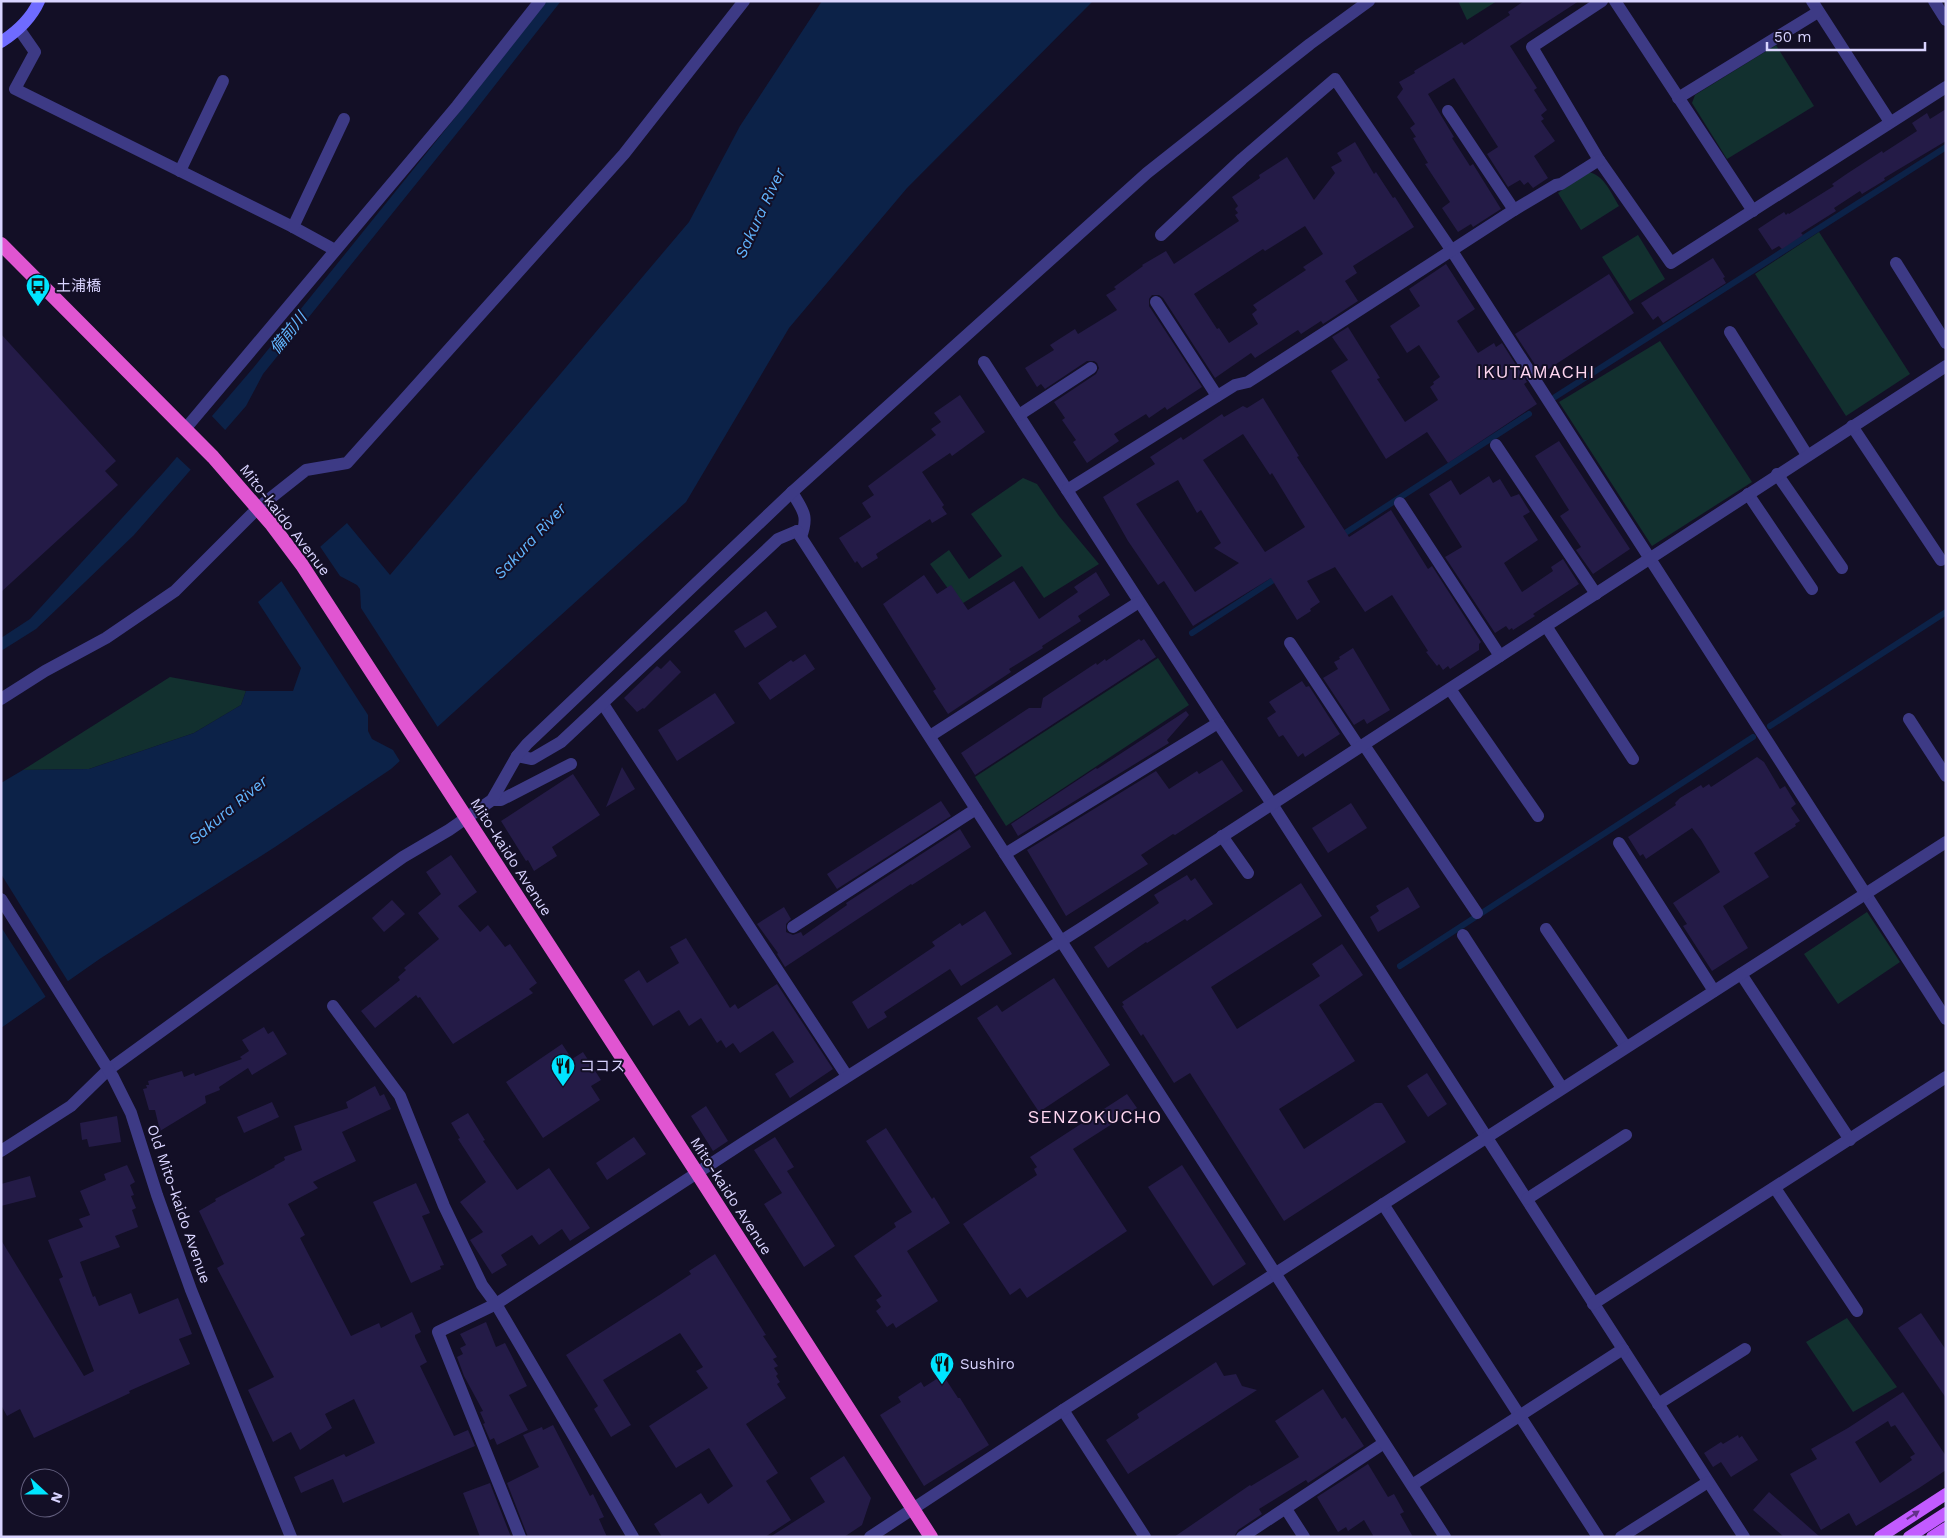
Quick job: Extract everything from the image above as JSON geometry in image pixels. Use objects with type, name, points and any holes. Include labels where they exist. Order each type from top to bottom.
[{"type":"highway","name":"Mito-kaido Avenue","points":[[1,244],[189,431],[272,525],[328,604],[931,1537]]},
{"type":"main road","points":[[1,42],[19,29],[34,12],[40,1]]},
{"type":"main road","points":[[1880,1537],[1946,1494]]},
{"type":"main road","points":[[1909,1537],[1946,1513]]},
{"type":"main road","points":[[1932,1537],[1946,1528]]},
{"type":"street","points":[[189,431],[335,250],[457,106],[540,1]]},
{"type":"street","points":[[1,699],[44,671],[106,638],[175,591],[258,508],[306,470],[347,463],[624,154],[744,1]]},
{"type":"street","points":[[1,1151],[71,1106],[108,1070],[375,877],[403,857],[466,819],[492,800],[517,756],[527,744],[792,492],[1148,173],[1310,44],[1369,1]]},
{"type":"street","points":[[1602,1],[1532,46],[1599,160],[1671,263],[1946,87]]},
{"type":"street","points":[[1615,1],[1753,211]]},
{"type":"street","points":[[1934,1],[1946,20]]},
{"type":"street","points":[[1678,98],[1815,6],[1890,122]]},
{"type":"street","points":[[19,29],[35,52],[15,89],[293,227],[335,250]]},
{"type":"street","points":[[1161,235],[1242,159],[1335,79],[1452,251],[1946,1019]]},
{"type":"street","points":[[180,171],[223,81]]},
{"type":"street","points":[[1448,111],[1514,210]]},
{"type":"street","points":[[293,227],[344,119]]},
{"type":"street","points":[[1067,490],[1235,385],[1248,382],[1514,210],[1599,160]]},
{"type":"street","points":[[1896,263],[1946,343]]},
{"type":"street","points":[[1156,302],[1218,396]]},
{"type":"street","points":[[1730,332],[1807,455]]},
{"type":"street","points":[[984,362],[1272,804],[1744,1537]]},
{"type":"street","points":[[520,1537],[438,1332],[496,1304],[1651,559],[1777,474],[1946,366]]},
{"type":"street","points":[[1019,415],[1091,368]]},
{"type":"street","points":[[1852,426],[1941,560]]},
{"type":"street","points":[[1496,445],[1596,594]]},
{"type":"street","points":[[1777,474],[1842,568]]},
{"type":"street","points":[[517,756],[532,759],[561,742],[778,539],[799,534],[806,523],[804,513],[792,492]]},
{"type":"street","points":[[1748,494],[1812,589]]},
{"type":"street","points":[[1400,503],[1500,656]]},
{"type":"street","points":[[799,534],[1445,1537]]},
{"type":"street","points":[[930,736],[1139,602]]},
{"type":"street","points":[[1546,626],[1634,759]]},
{"type":"street","points":[[1290,642],[1477,913]]},
{"type":"street","points":[[1450,689],[1538,816]]},
{"type":"street","points":[[603,704],[847,1076]]},
{"type":"street","points":[[1909,719],[1946,776]]},
{"type":"street","points":[[1005,854],[1218,723]]},
{"type":"street","points":[[492,800],[501,800],[572,764]]},
{"type":"street","points":[[793,927],[976,809]]},
{"type":"street","points":[[1222,836],[1248,873]]},
{"type":"street","points":[[870,1537],[1063,1410],[1946,842]]},
{"type":"street","points":[[1619,843],[1714,991]]},
{"type":"street","name":"Old Mito-kaido Avenue","points":[[1,899],[108,1070],[130,1113],[157,1195],[192,1290],[291,1537]]},
{"type":"street","points":[[1546,929],[1626,1047]]},
{"type":"street","points":[[1463,935],[1562,1088]]},
{"type":"street","points":[[1741,974],[1850,1140]]},
{"type":"street","points":[[333,1006],[400,1096],[444,1206],[482,1285],[496,1304],[633,1537]]},
{"type":"street","points":[[1593,1304],[1946,1078]]},
{"type":"street","points":[[1526,1199],[1626,1134]]},
{"type":"street","points":[[1775,1188],[1857,1311]]},
{"type":"street","points":[[1383,1204],[1598,1537]]},
{"type":"street","points":[[1412,1485],[1623,1349]]},
{"type":"street","points":[[1658,1404],[1745,1349]]},
{"type":"street","points":[[1063,1410],[1145,1537]]},
{"type":"street","points":[[1242,1537],[1384,1443]]},
{"type":"street","points":[[1621,1537],[1708,1482]]},
{"type":"street","points":[[1286,1509],[1304,1537]]},
{"type":"green space","points":[[1458,1],[1497,1],[1467,20]]},
{"type":"green space","points":[[1776,45],[1814,106],[1727,159],[1692,103],[1695,95]]},
{"type":"green space","points":[[1587,172],[1593,173],[1602,180],[1619,206],[1581,230],[1558,193]]},
{"type":"green space","points":[[1819,232],[1910,374],[1846,416],[1755,274]]},
{"type":"green space","points":[[1638,235],[1665,279],[1630,301],[1602,257]]},
{"type":"green space","points":[[1660,341],[1752,482],[1652,546],[1559,402]]},
{"type":"green space","points":[[1023,478],[1037,484],[1059,516],[1099,564],[1044,598],[1022,566],[960,605],[930,564],[949,550],[969,579],[1002,556],[971,514]]},
{"type":"green space","points":[[1158,658],[1189,705],[1006,826],[975,777]]},
{"type":"green space","points":[[170,677],[246,691],[241,705],[194,733],[89,769],[23,770]]},
{"type":"green space","points":[[1867,912],[1900,962],[1838,1004],[1804,954]]},
{"type":"green space","points":[[1847,1318],[1897,1387],[1853,1412],[1806,1342]]},
{"type":"water","name":"備前川","points":[[547,1],[561,1],[263,374],[246,406],[134,535],[36,629],[1,651],[1,638],[30,619],[164,472],[254,367]]},
{"type":"water","name":"Sakura River","points":[[822,1],[1093,1],[907,188],[789,328],[686,502],[391,769],[275,847],[101,958],[1,1028],[1,783],[23,770],[89,769],[194,733],[241,705],[246,691],[293,691],[301,668],[258,602],[347,523],[390,575],[689,222],[740,126]]},
{"type":"pier","points":[[210,414],[227,432],[192,471],[175,455]]},
{"type":"pier","points":[[319,545],[340,576],[357,585],[360,589],[361,608],[439,729],[401,763],[393,750],[372,739],[368,731],[368,715],[280,579]]},
{"type":"pier","points":[[1,874],[69,983],[47,999],[1,927]]},
{"type":"building","points":[[1524,1],[1579,1],[1510,46],[1537,88],[1534,90],[1547,110],[1541,115],[1544,119],[1541,121],[1555,141],[1534,156],[1548,178],[1533,188],[1528,182],[1524,185],[1520,180],[1508,187],[1487,154],[1498,147],[1454,78],[1428,94],[1454,137],[1452,138],[1470,166],[1473,164],[1501,209],[1473,227],[1471,224],[1458,232],[1442,208],[1450,202],[1425,164],[1428,163],[1413,138],[1416,137],[1410,128],[1415,124],[1397,97],[1403,89],[1399,82],[1462,42],[1464,45],[1510,15],[1508,12]]},
{"type":"building","points":[[1946,109],[1946,141],[1884,178],[1885,180],[1862,194],[1860,191],[1834,208],[1836,211],[1801,233],[1803,235],[1782,249],[1779,246],[1772,250],[1758,229],[1784,212],[1786,215],[1789,214],[1834,186],[1832,184],[1848,173],[1917,131],[1912,123],[1927,113],[1930,119]]},
{"type":"building","points":[[1355,142],[1374,174],[1376,172],[1393,198],[1395,197],[1414,227],[1353,266],[1357,273],[1345,281],[1358,301],[1323,324],[1321,321],[1301,334],[1298,330],[1255,358],[1251,353],[1215,378],[1163,298],[1159,295],[1152,295],[1149,299],[1149,306],[1202,387],[1167,410],[1165,407],[1149,418],[1146,414],[1114,434],[1119,441],[1087,463],[1073,442],[1076,440],[1062,420],[1065,418],[1054,402],[1096,374],[1099,368],[1097,363],[1087,361],[1045,389],[1041,384],[1037,387],[1025,368],[1054,350],[1050,345],[1075,329],[1078,334],[1117,310],[1106,295],[1116,289],[1114,287],[1142,265],[1166,251],[1174,264],[1239,221],[1235,215],[1238,213],[1235,209],[1238,206],[1232,197],[1260,178],[1259,175],[1287,157],[1314,200],[1335,173],[1331,167],[1342,161],[1337,153]],"holes":[[[1305,226],[1323,254],[1303,267],[1306,270],[1253,305],[1257,310],[1252,314],[1258,324],[1229,343],[1219,328],[1217,329],[1194,294],[1263,249],[1265,251]]]},
{"type":"building","points":[[1713,258],[1725,277],[1723,278],[1726,283],[1663,323],[1658,316],[1653,320],[1641,303]]},
{"type":"building","points":[[1446,264],[1475,309],[1457,321],[1478,353],[1494,343],[1496,347],[1502,343],[1527,382],[1524,384],[1537,404],[1448,463],[1427,432],[1386,459],[1331,371],[1348,360],[1332,337],[1348,327],[1380,378],[1377,379],[1405,422],[1438,400],[1430,387],[1440,377],[1419,345],[1407,353],[1390,326],[1420,306],[1409,289]]},
{"type":"building","points":[[1609,274],[1634,313],[1541,374],[1515,334]]},
{"type":"building","points":[[1,334],[116,461],[105,471],[118,485],[1,592]]},
{"type":"building","points":[[960,395],[985,432],[952,456],[950,453],[922,472],[944,505],[942,507],[947,514],[932,523],[930,519],[876,554],[878,558],[862,568],[857,561],[855,563],[839,538],[871,517],[862,503],[874,495],[868,486],[936,435],[931,429],[941,422],[934,413]]},
{"type":"building","points":[[1263,398],[1299,456],[1297,457],[1349,537],[1391,510],[1428,569],[1432,566],[1481,642],[1479,650],[1450,669],[1448,666],[1443,670],[1439,664],[1437,666],[1426,652],[1428,651],[1392,595],[1365,612],[1335,567],[1307,581],[1320,602],[1310,609],[1311,611],[1297,620],[1271,578],[1193,626],[1164,581],[1158,585],[1128,541],[1103,497],[1155,464],[1150,457],[1181,437],[1183,440],[1222,414],[1224,417],[1243,406],[1247,408]],"holes":[[[1243,434],[1270,475],[1272,473],[1305,527],[1265,552],[1203,460]],[[1178,480],[1197,513],[1201,510],[1221,543],[1214,548],[1239,563],[1195,592],[1136,504]]]},
{"type":"building","points":[[1559,441],[1630,549],[1593,574],[1576,550],[1581,547],[1560,516],[1569,510],[1535,456]]},
{"type":"building","points":[[1489,476],[1493,483],[1500,479],[1511,497],[1519,494],[1530,512],[1523,516],[1538,540],[1504,563],[1522,592],[1553,571],[1551,567],[1563,559],[1579,584],[1533,614],[1535,616],[1513,630],[1512,628],[1509,630],[1506,626],[1495,633],[1445,557],[1462,547],[1429,494],[1451,480],[1460,495]]},
{"type":"building","points":[[1096,572],[1110,595],[1078,616],[1081,621],[1009,669],[1011,672],[948,714],[933,691],[936,689],[883,604],[924,575],[937,594],[951,585],[968,610],[1014,581],[1039,619],[1078,592],[1074,587]]},
{"type":"building","points":[[766,611],[777,627],[745,648],[734,631]]},
{"type":"building","points":[[1139,639],[1141,641],[1144,639],[1156,657],[975,775],[961,753],[1029,708],[1041,708],[1043,698],[1096,663],[1097,665],[1105,659],[1106,661]]},
{"type":"building","points":[[1353,648],[1390,710],[1367,724],[1364,719],[1354,725],[1323,678],[1338,669],[1334,662]]},
{"type":"building","points":[[805,654],[815,669],[770,700],[758,683],[791,660],[793,662]]},
{"type":"building","points":[[670,660],[681,672],[644,709],[637,712],[624,698],[657,666],[661,669]]},
{"type":"building","points":[[1302,681],[1306,687],[1309,686],[1340,734],[1305,757],[1303,753],[1298,757],[1283,735],[1279,737],[1267,718],[1276,712],[1269,702]]},
{"type":"building","points":[[715,693],[735,723],[677,761],[658,730]]},
{"type":"building","points":[[1186,711],[1189,715],[1167,740],[1169,743],[1018,836],[1011,824]]},
{"type":"building","points":[[1757,757],[1764,762],[1780,789],[1785,786],[1796,804],[1791,808],[1800,821],[1795,824],[1796,826],[1754,853],[1769,877],[1723,906],[1748,948],[1712,971],[1683,926],[1687,924],[1673,903],[1720,872],[1701,840],[1692,828],[1646,859],[1643,854],[1640,856],[1628,837],[1676,805],[1675,803],[1680,798],[1701,785],[1703,788],[1709,784],[1711,787]]},
{"type":"building","points":[[1222,760],[1243,791],[1141,855],[1148,864],[1066,916],[1027,850],[1156,771],[1169,789],[1197,771],[1199,774]]},
{"type":"building","points":[[622,767],[635,789],[606,807]]},
{"type":"building","points":[[573,774],[600,815],[552,847],[557,856],[534,871],[501,821]]},
{"type":"building","points":[[941,801],[951,816],[837,889],[827,874]]},
{"type":"building","points":[[1351,803],[1367,828],[1328,853],[1312,828]]},
{"type":"building","points":[[960,829],[971,847],[785,967],[778,953],[757,924],[784,907],[791,919],[786,924],[786,932],[793,935],[801,932],[803,936],[847,905],[846,903]]},
{"type":"building","points":[[451,855],[477,892],[458,906],[480,932],[488,925],[505,947],[510,944],[537,983],[529,989],[533,993],[453,1044],[420,997],[418,998],[416,995],[375,1028],[361,1011],[400,980],[398,977],[406,970],[404,968],[439,939],[418,913],[441,894],[426,872]]},
{"type":"building","points":[[1187,875],[1191,881],[1195,878],[1213,904],[1187,921],[1185,919],[1146,942],[1108,968],[1094,947],[1159,903],[1154,895]]},
{"type":"building","points":[[1301,883],[1322,916],[1211,987],[1237,1029],[1320,976],[1312,964],[1342,944],[1363,975],[1319,1005],[1355,1061],[1279,1109],[1304,1149],[1375,1103],[1382,1103],[1406,1142],[1284,1221],[1190,1073],[1174,1083],[1143,1034],[1141,1036],[1122,1006],[1124,1005],[1122,1002]]},
{"type":"building","points":[[1408,887],[1420,907],[1378,932],[1370,917],[1379,911],[1376,906]]},
{"type":"building","points":[[392,900],[405,914],[384,932],[372,918]]},
{"type":"building","points":[[985,911],[1012,954],[961,986],[950,969],[884,1012],[887,1017],[868,1029],[852,1002],[935,946],[932,942],[960,923],[962,926]]},
{"type":"building","points":[[686,938],[730,1008],[735,1004],[738,1009],[777,984],[833,1069],[790,1098],[775,1074],[794,1062],[773,1031],[740,1053],[733,1043],[726,1048],[721,1040],[717,1043],[701,1018],[689,1026],[679,1010],[653,1026],[624,980],[639,970],[647,983],[679,963],[670,947]]},
{"type":"building","points":[[1054,978],[1110,1065],[1039,1112],[977,1018],[997,1005],[1002,1012]]},
{"type":"building","points":[[264,1027],[268,1034],[273,1031],[287,1054],[252,1075],[248,1068],[219,1087],[220,1090],[205,1096],[206,1103],[160,1131],[155,1110],[149,1110],[143,1089],[147,1088],[146,1085],[149,1085],[148,1081],[182,1071],[184,1077],[194,1073],[195,1076],[242,1059],[240,1057],[249,1051],[242,1040]]},
{"type":"building","points":[[562,1044],[572,1059],[583,1052],[601,1080],[591,1086],[600,1100],[543,1138],[506,1082]]},
{"type":"building","points":[[1427,1073],[1447,1104],[1428,1117],[1407,1086]]},
{"type":"building","points":[[375,1086],[380,1096],[384,1094],[391,1109],[342,1132],[356,1161],[313,1182],[318,1188],[288,1204],[305,1235],[300,1238],[351,1336],[379,1323],[381,1328],[412,1312],[421,1332],[415,1335],[415,1337],[427,1362],[420,1366],[454,1436],[468,1430],[475,1446],[343,1503],[333,1479],[301,1493],[294,1477],[344,1454],[346,1457],[375,1443],[354,1399],[325,1414],[332,1428],[300,1450],[291,1432],[273,1442],[248,1390],[274,1377],[217,1268],[224,1264],[199,1211],[216,1201],[215,1199],[275,1167],[285,1160],[284,1157],[302,1150],[294,1126],[348,1108],[346,1102]]},
{"type":"building","points":[[1127,1094],[1137,1108],[1073,1149],[1127,1231],[1027,1298],[1020,1288],[1010,1295],[963,1224],[1037,1175],[1034,1169],[1037,1167],[1030,1157]]},
{"type":"building","points":[[272,1102],[279,1117],[244,1133],[237,1117]]},
{"type":"building","points":[[706,1106],[728,1141],[713,1151],[691,1116]]},
{"type":"building","points":[[468,1113],[485,1140],[483,1141],[517,1190],[549,1168],[590,1228],[570,1241],[562,1229],[539,1245],[532,1235],[501,1255],[507,1265],[492,1274],[470,1240],[483,1232],[460,1202],[486,1182],[458,1139],[460,1138],[451,1123]]},
{"type":"building","points":[[117,1116],[121,1142],[89,1147],[87,1139],[82,1140],[80,1123]]},
{"type":"building","points":[[886,1128],[932,1199],[934,1197],[950,1223],[907,1251],[938,1301],[896,1328],[893,1323],[887,1327],[876,1311],[881,1307],[876,1300],[882,1296],[854,1256],[896,1227],[894,1223],[912,1212],[866,1141]]},
{"type":"building","points":[[634,1137],[646,1154],[607,1180],[596,1163]]},
{"type":"building","points":[[775,1137],[794,1167],[787,1171],[835,1246],[804,1267],[764,1204],[782,1193],[754,1150]]},
{"type":"building","points":[[127,1165],[135,1182],[130,1185],[134,1195],[131,1196],[136,1208],[132,1210],[138,1227],[115,1236],[120,1247],[80,1262],[93,1297],[95,1296],[99,1306],[131,1293],[139,1314],[178,1298],[192,1334],[179,1339],[190,1364],[129,1391],[130,1393],[34,1438],[20,1409],[7,1416],[1,1405],[1,1240],[84,1376],[94,1371],[59,1279],[63,1277],[48,1240],[83,1227],[79,1219],[90,1215],[80,1191],[106,1180],[104,1174]]},
{"type":"building","points":[[1182,1165],[1246,1264],[1213,1286],[1148,1187]]},
{"type":"building","points":[[30,1176],[36,1197],[1,1206],[1,1184]]},
{"type":"building","points":[[416,1183],[430,1213],[422,1216],[444,1265],[440,1266],[441,1269],[411,1283],[373,1202]]},
{"type":"building","points":[[715,1254],[766,1335],[763,1336],[777,1357],[773,1359],[778,1366],[774,1368],[780,1382],[777,1384],[786,1398],[746,1424],[778,1473],[766,1481],[791,1520],[765,1537],[662,1537],[654,1524],[701,1493],[708,1504],[733,1486],[709,1448],[676,1468],[649,1426],[708,1388],[696,1371],[703,1367],[680,1333],[603,1380],[631,1425],[611,1437],[594,1409],[598,1406],[566,1355],[691,1274],[689,1271]]},
{"type":"building","points":[[1921,1313],[1946,1350],[1946,1398],[1898,1328]]},
{"type":"building","points":[[486,1322],[496,1347],[505,1343],[527,1386],[509,1395],[528,1430],[497,1445],[494,1438],[490,1440],[480,1412],[483,1411],[464,1376],[457,1357],[463,1354],[460,1348],[466,1345],[460,1334]]},
{"type":"building","points":[[1216,1362],[1224,1376],[1236,1374],[1242,1386],[1257,1390],[1128,1474],[1106,1440],[1139,1418],[1137,1414]]},
{"type":"building","points":[[943,1375],[958,1398],[960,1398],[989,1445],[924,1486],[880,1415],[901,1402],[898,1397],[921,1382],[924,1387]]},
{"type":"building","points":[[1323,1389],[1342,1419],[1345,1417],[1364,1446],[1308,1483],[1306,1480],[1259,1509],[1262,1514],[1238,1530],[1234,1537],[1174,1537],[1250,1485],[1299,1457],[1275,1421]]},
{"type":"building","points":[[1903,1392],[1946,1456],[1946,1470],[1856,1526],[1849,1513],[1821,1530],[1790,1474],[1817,1459],[1811,1449],[1848,1428]],"holes":[[[1888,1421],[1891,1427],[1895,1425],[1915,1454],[1910,1457],[1912,1460],[1880,1483],[1855,1442]]]},
{"type":"building","points":[[553,1425],[590,1496],[593,1494],[604,1517],[599,1519],[607,1537],[528,1537],[507,1483],[539,1467],[523,1435],[542,1427],[543,1430]]},
{"type":"building","points":[[1738,1435],[1739,1438],[1742,1436],[1758,1460],[1731,1477],[1721,1462],[1713,1467],[1704,1453],[1721,1442],[1723,1444]]},
{"type":"building","points":[[844,1456],[871,1498],[862,1525],[844,1537],[770,1537],[825,1502],[810,1478]]},
{"type":"building","points":[[1368,1464],[1388,1497],[1394,1494],[1404,1512],[1400,1514],[1413,1537],[1374,1537],[1364,1520],[1348,1531],[1346,1527],[1338,1532],[1317,1497]]},
{"type":"building","points":[[490,1483],[511,1537],[480,1537],[463,1493]]},
{"type":"building","points":[[1769,1492],[1820,1537],[1784,1537],[1753,1510]]},
{"type":"waterway","points":[[1555,397],[1946,147]]},
{"type":"waterway","points":[[1339,537],[1529,414]]},
{"type":"waterway","points":[[1192,633],[1278,577]]},
{"type":"waterway","points":[[1770,726],[1946,612]]},
{"type":"waterway","points":[[1400,966],[1753,737]]},
{"type":"place","name":"土浦橋","points":[[38,307]]},
{"type":"place","name":"ココス","points":[[563,1087]]},
{"type":"place","name":"Sushiro","points":[[942,1385]]},
{"type":"district","name":"IKUTAMACHI","points":[[1536,371]]},
{"type":"district","name":"SENZOKUCHO","points":[[1095,1116]]}]
